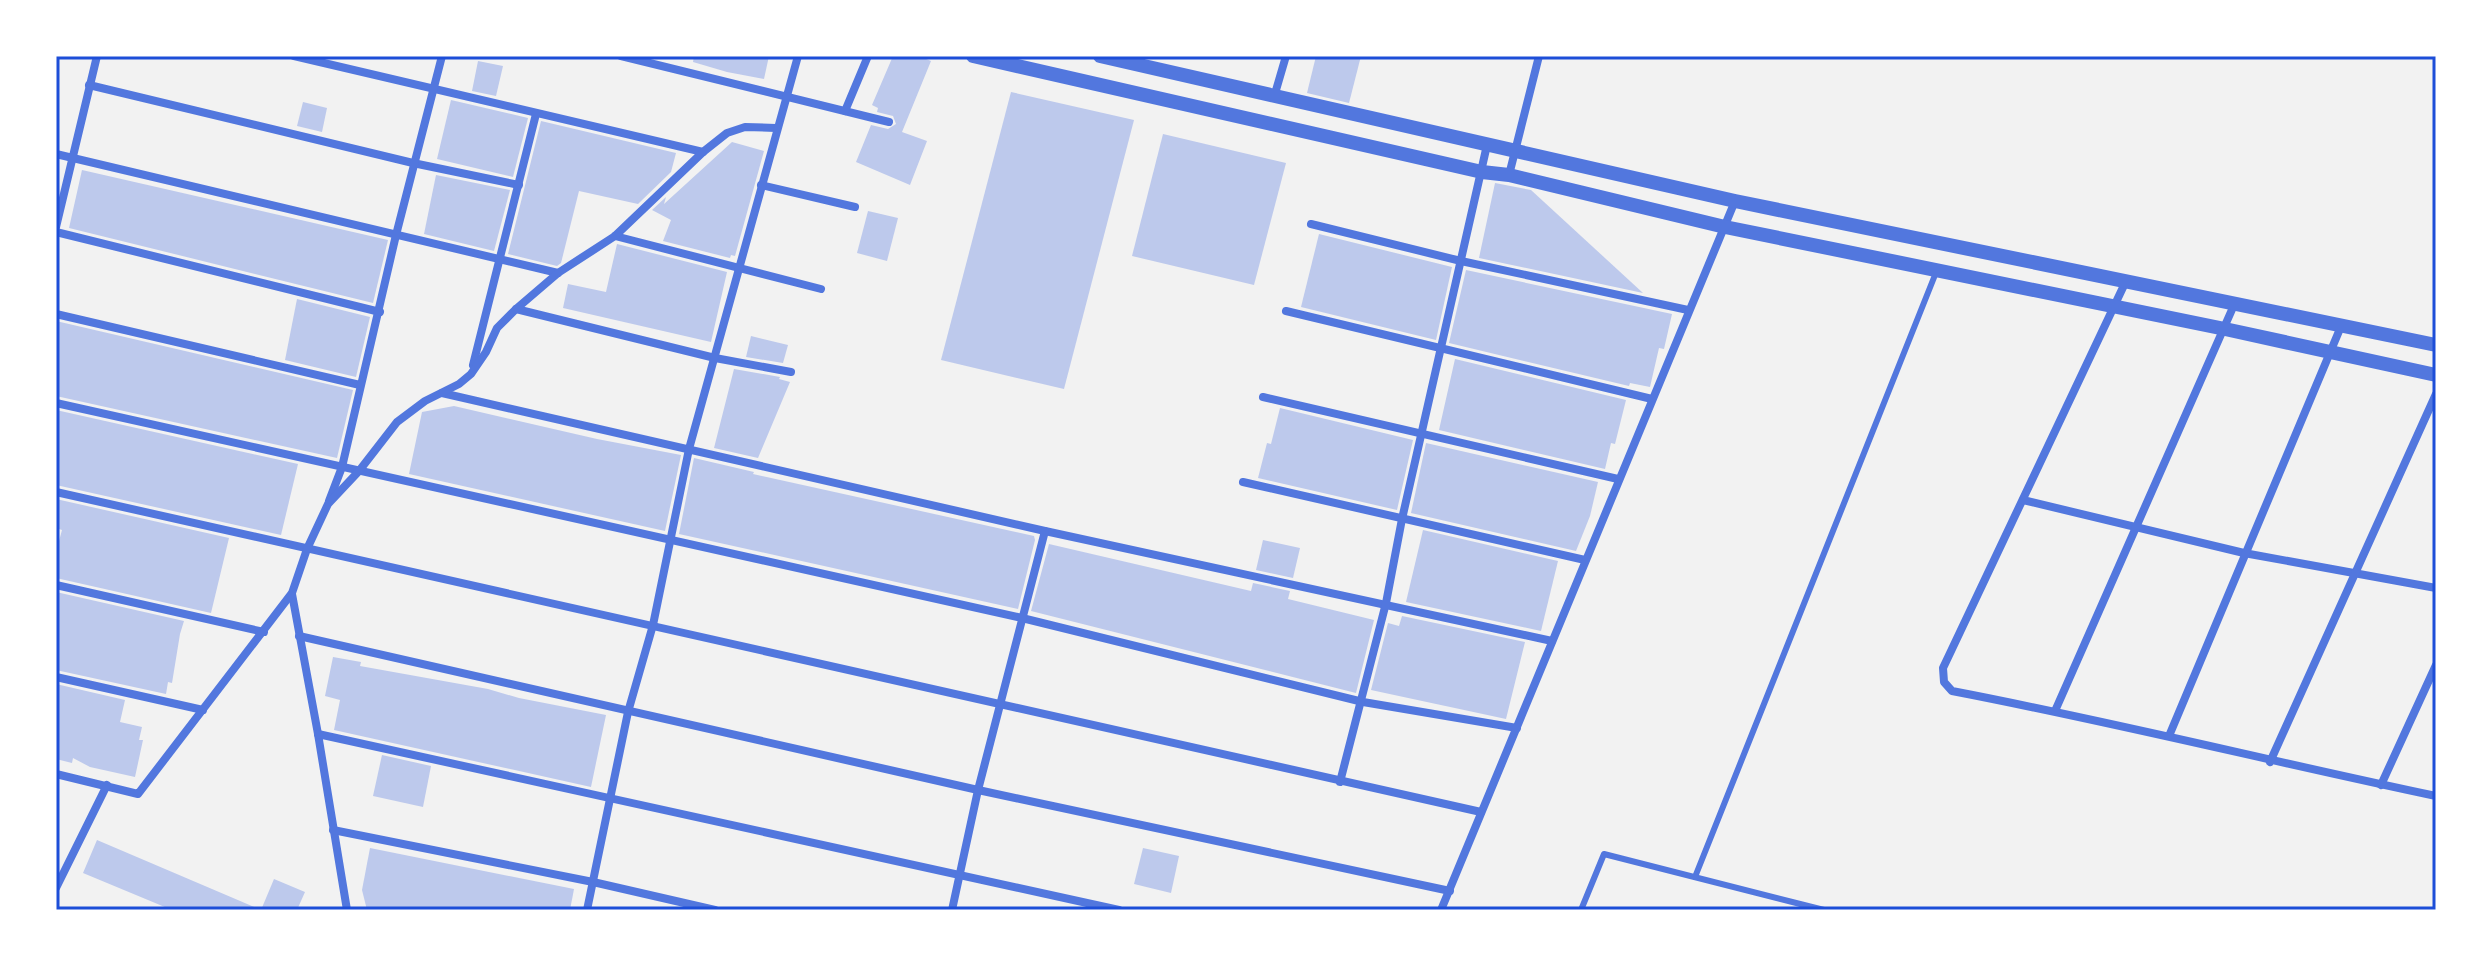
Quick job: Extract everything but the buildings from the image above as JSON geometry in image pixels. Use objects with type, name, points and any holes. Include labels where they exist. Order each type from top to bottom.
[{"type":"street","points":[[97,56],[56,229],[380,312]]},
{"type":"street","points":[[294,56],[703,152]]},
{"type":"street","points":[[56,774],[138,794],[292,593],[342,467],[413,163],[442,56]]},
{"type":"street","points":[[621,56],[889,122]]},
{"type":"street","points":[[587,910],[628,712],[653,625],[672,540],[689,449],[798,56]]},
{"type":"street","points":[[845,111],[868,56]]},
{"type":"street","points":[[973,56],[1482,172],[1509,175],[1725,227],[2436,375]]},
{"type":"street","points":[[1100,56],[1143,61],[1274,97],[1735,201],[2436,345]]},
{"type":"street","points":[[1274,97],[1286,56]]},
{"type":"street","points":[[1509,175],[1539,56]]},
{"type":"street","points":[[89,85],[413,163],[519,185]]},
{"type":"street","points":[[471,374],[536,114]]},
{"type":"street","points":[[328,504],[359,471],[397,422],[471,374],[497,328],[558,273],[615,236],[727,133],[745,127],[776,128]]},
{"type":"street","points":[[1340,782],[1386,603],[1402,519],[1487,145]]},
{"type":"street","points":[[56,154],[558,273]]},
{"type":"street","points":[[761,185],[855,207]]},
{"type":"street","points":[[1441,910],[1735,201]]},
{"type":"street","points":[[1311,224],[1461,261],[1688,310]]},
{"type":"street","points":[[615,236],[821,289]]},
{"type":"street","points":[[2126,281],[1943,668],[1944,682],[1952,691],[2436,796]]},
{"type":"street","points":[[2055,711],[2234,305]]},
{"type":"street","points":[[516,309],[715,358],[791,372]]},
{"type":"street","points":[[1286,311],[1652,399]]},
{"type":"street","points":[[56,314],[360,385]]},
{"type":"street","points":[[2169,736],[2342,324]]},
{"type":"street","points":[[442,393],[1045,531],[1552,641]]},
{"type":"street","points":[[2270,762],[2436,394]]},
{"type":"street","points":[[1263,397],[1618,479]]},
{"type":"street","points":[[56,403],[1022,618],[1363,702],[1517,728]]},
{"type":"street","points":[[1243,482],[1585,560]]},
{"type":"street","points":[[56,492],[1481,812]]},
{"type":"street","points":[[2023,500],[2244,553],[2436,588]]},
{"type":"street","points":[[952,910],[978,790],[1045,531]]},
{"type":"street","points":[[56,585],[264,632]]},
{"type":"street","points":[[292,593],[347,910]]},
{"type":"street","points":[[299,636],[978,790],[1450,891]]},
{"type":"street","points":[[2381,785],[2436,665]]},
{"type":"street","points":[[56,677],[203,710]]},
{"type":"street","points":[[318,734],[1119,910]]},
{"type":"street","points":[[56,888],[107,785]]},
{"type":"street","points":[[333,830],[715,910]]},
{"type":"street","points":[[56,866],[66,868]]},
{"type":"lane","points":[[1695,877],[1937,270]]},
{"type":"lane","points":[[1581,910],[1604,854],[1824,910]]}]
